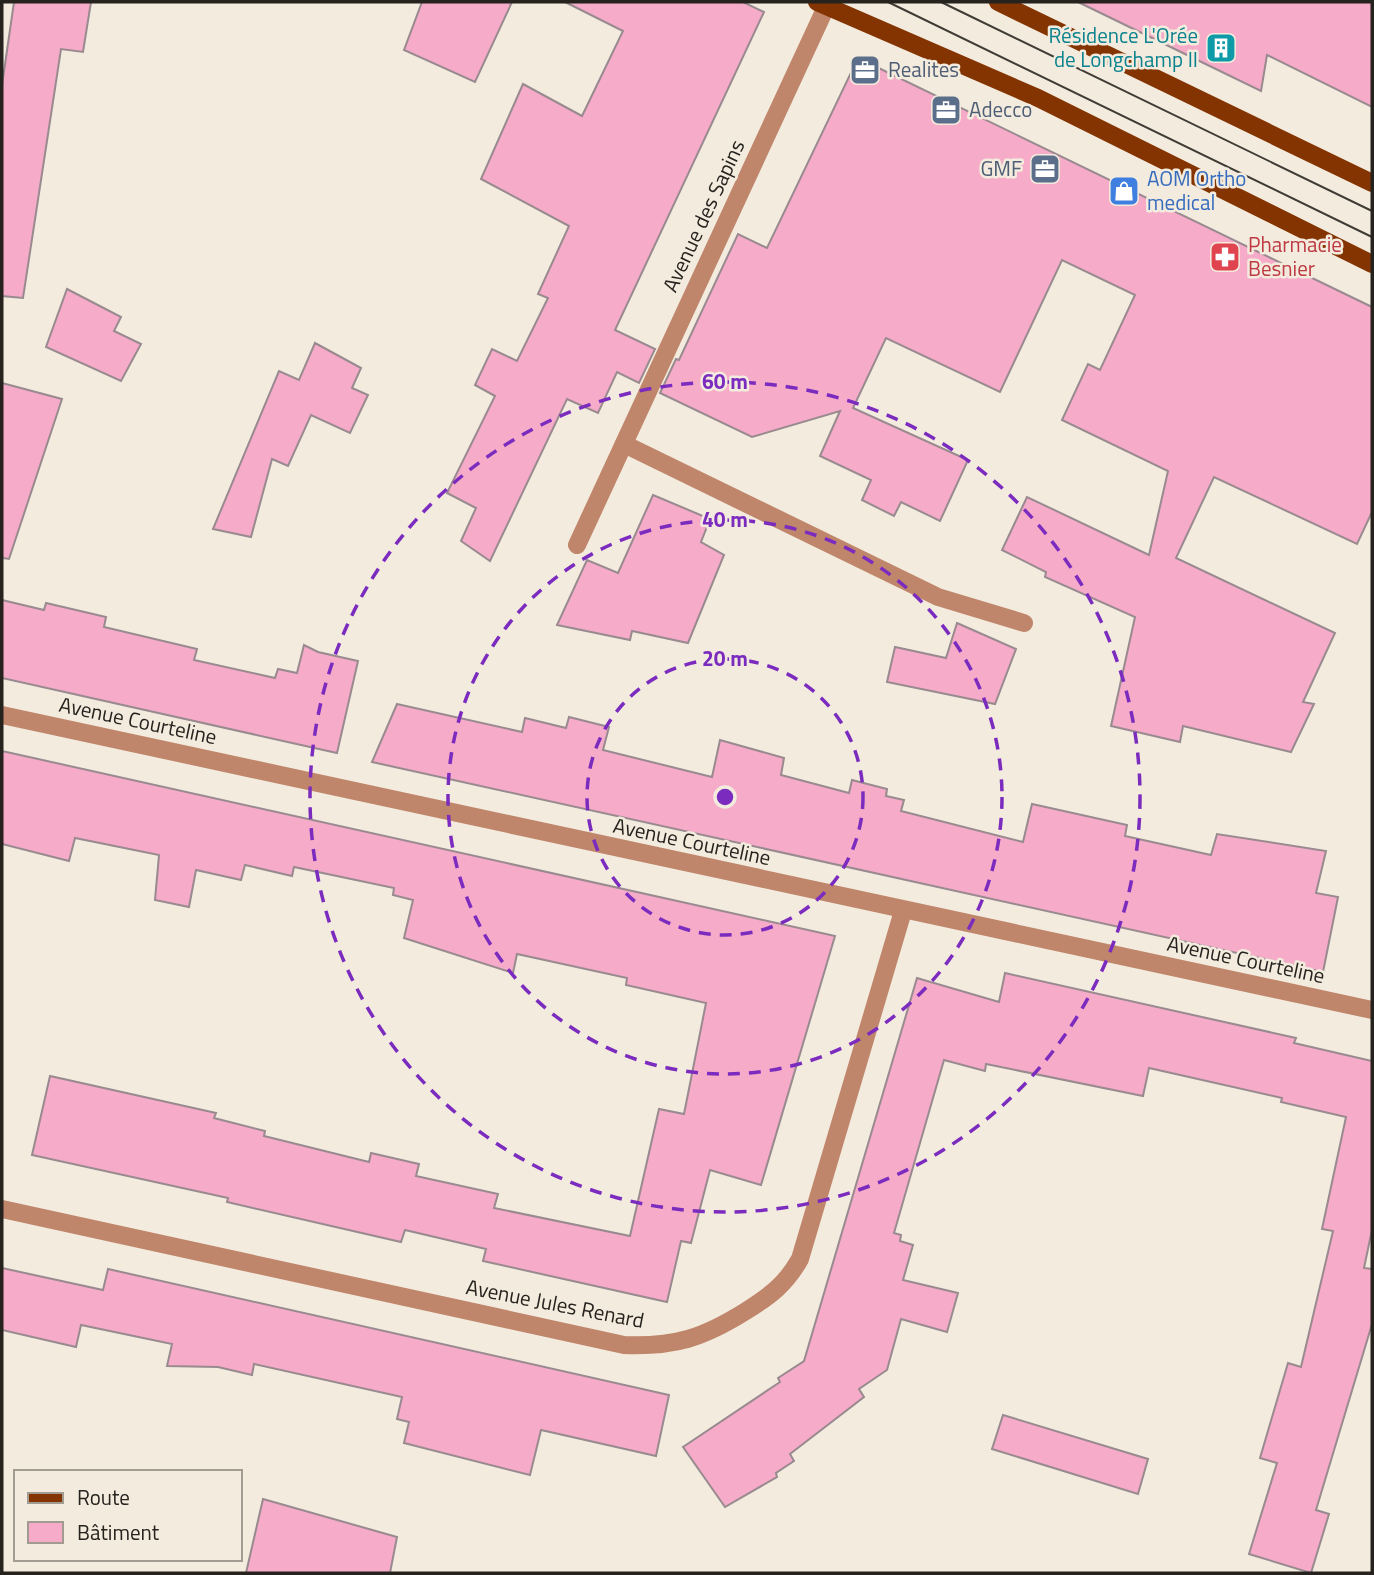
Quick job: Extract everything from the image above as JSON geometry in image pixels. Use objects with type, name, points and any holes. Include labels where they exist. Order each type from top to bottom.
[{"type":"main road","points":[[998,2],[1372,183]]},
{"type":"main road","points":[[822,4],[1038,98],[1372,264]]},
{"type":"street","name":"Avenue des Sapins","points":[[577,545],[822,4]]},
{"type":"street","points":[[624,444],[939,597],[1024,623]]},
{"type":"street","name":"Avenue Courteline","points":[[2,715],[1372,1010]]},
{"type":"street","name":"Avenue Jules Renard","points":[[2,1209],[624,1345],[656,1346],[687,1341],[715,1331],[776,1292],[790,1278],[800,1259],[903,911]]},
{"type":"building","points":[[14,2],[91,2],[83,52],[61,49],[23,298],[2,296],[2,85]]},
{"type":"building","points":[[422,2],[512,2],[475,82],[404,50]]},
{"type":"building","points":[[565,2],[743,2],[764,12],[615,330],[655,349],[639,383],[617,372],[598,413],[567,399],[490,561],[461,541],[476,508],[447,493],[495,396],[475,385],[492,349],[517,361],[548,298],[538,294],[569,226],[481,179],[523,84],[582,116],[623,31]]},
{"type":"building","points":[[1078,2],[1372,2],[1372,107],[1267,55],[1261,91]]},
{"type":"building","points":[[858,58],[1372,307],[1372,512],[1357,544],[1214,477],[1176,558],[1335,633],[1303,702],[1314,704],[1291,752],[1183,726],[1180,742],[1111,726],[1135,617],[1045,577],[1046,572],[1002,550],[1027,497],[1149,555],[1168,471],[1062,420],[1088,364],[1100,370],[1135,295],[1062,260],[1000,392],[886,338],[853,408],[968,460],[940,521],[901,502],[894,516],[862,500],[871,480],[820,456],[840,411],[752,437],[660,393],[676,359],[679,360],[738,234],[767,248]]},
{"type":"building","points":[[67,289],[121,317],[114,331],[141,344],[121,381],[46,347]]},
{"type":"building","points":[[315,343],[361,368],[352,388],[368,395],[350,433],[311,415],[288,466],[272,459],[251,537],[213,529],[279,371],[299,380]]},
{"type":"building","points":[[2,383],[62,399],[9,559],[2,558]]},
{"type":"building","points":[[653,495],[710,519],[701,542],[724,555],[688,643],[632,631],[630,640],[557,625],[587,560],[618,573]]},
{"type":"building","points":[[2,600],[44,610],[46,603],[106,617],[104,627],[197,649],[194,660],[275,678],[278,669],[297,673],[304,645],[318,652],[358,661],[337,753],[2,678]]},
{"type":"building","points":[[957,623],[1016,649],[995,704],[887,682],[895,647],[946,658]]},
{"type":"building","points":[[397,704],[522,732],[525,718],[566,728],[569,717],[609,727],[603,750],[712,777],[720,740],[784,758],[781,775],[849,793],[852,780],[887,789],[886,796],[904,800],[901,811],[1023,842],[1032,804],[1127,825],[1125,836],[1211,855],[1217,834],[1326,851],[1316,893],[1338,897],[1323,972],[372,762]]},
{"type":"building","points":[[2,751],[835,936],[761,1185],[710,1170],[691,1243],[681,1241],[667,1302],[483,1261],[486,1249],[405,1230],[401,1242],[227,1202],[228,1198],[32,1155],[50,1076],[216,1113],[214,1118],[265,1131],[264,1136],[369,1162],[371,1153],[419,1164],[416,1176],[498,1194],[494,1208],[630,1236],[659,1109],[684,1114],[706,1003],[626,985],[627,978],[517,954],[513,973],[404,938],[413,900],[393,895],[394,888],[294,867],[292,876],[245,865],[241,880],[196,870],[189,907],[155,900],[159,855],[75,838],[69,861],[2,844]]},
{"type":"building","points":[[1005,973],[1296,1038],[1294,1043],[1372,1061],[1372,1230],[1364,1268],[1372,1269],[1372,1324],[1316,1510],[1329,1514],[1311,1573],[1249,1554],[1277,1463],[1260,1458],[1288,1363],[1301,1367],[1333,1231],[1322,1229],[1346,1117],[1281,1102],[1282,1098],[1149,1068],[1143,1096],[986,1064],[985,1071],[944,1060],[894,1233],[901,1235],[900,1241],[913,1245],[903,1280],[958,1293],[947,1332],[901,1319],[887,1370],[859,1389],[864,1397],[790,1454],[794,1461],[776,1473],[777,1477],[725,1507],[683,1447],[780,1382],[778,1378],[804,1361],[917,978],[999,1002]]},
{"type":"building","points":[[2,1268],[103,1290],[108,1269],[669,1395],[656,1456],[541,1430],[530,1475],[404,1443],[409,1422],[397,1419],[402,1397],[254,1364],[252,1375],[218,1367],[167,1366],[172,1344],[81,1325],[76,1347],[2,1330]]},
{"type":"building","points":[[1003,1415],[1148,1459],[1138,1494],[992,1449]]},
{"type":"building","points":[[263,1499],[397,1537],[390,1573],[246,1573]]},
{"type":"tram line","points":[[888,2],[1372,237]]},
{"type":"tram line","points":[[941,2],[1372,211]]},
{"type":"place","name":"Résidence L'Orée de Longchamp II","points":[[1221,48]]},
{"type":"place","name":"Realites","points":[[865,70]]},
{"type":"place","name":"Adecco","points":[[946,110]]},
{"type":"place","name":"GMF","points":[[1045,169]]},
{"type":"place","name":"AOM Ortho medical","points":[[1124,191]]},
{"type":"place","name":"Pharmacie Besnier","points":[[1225,257]]}]
